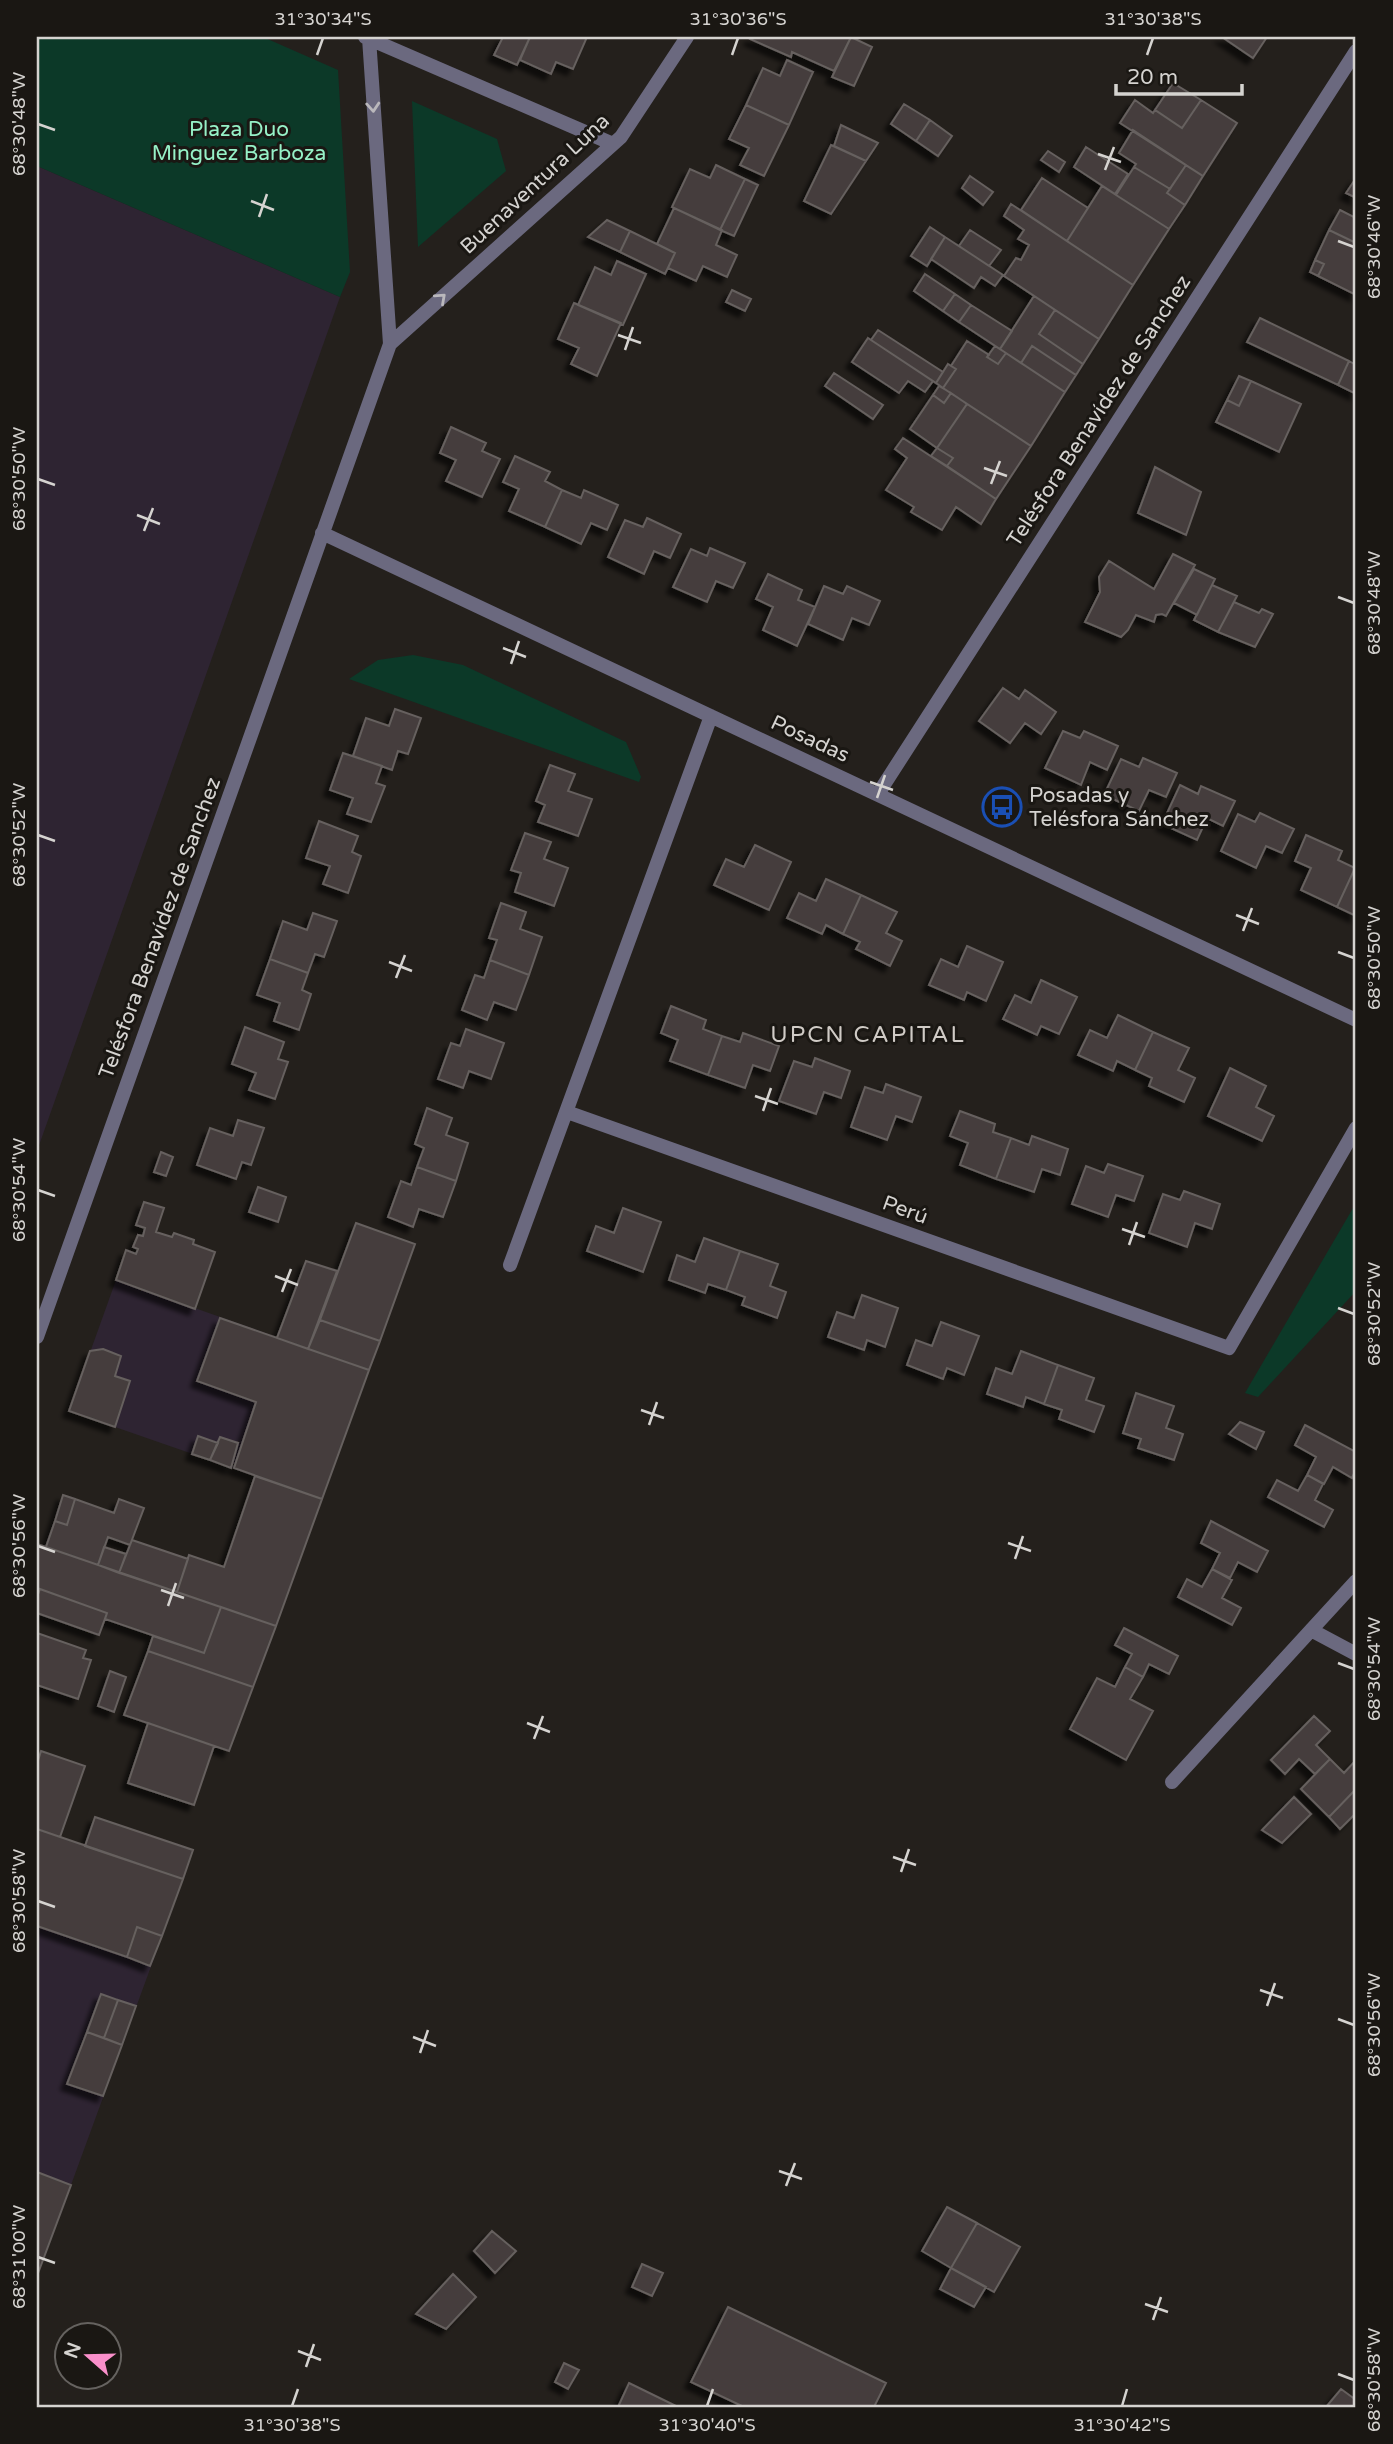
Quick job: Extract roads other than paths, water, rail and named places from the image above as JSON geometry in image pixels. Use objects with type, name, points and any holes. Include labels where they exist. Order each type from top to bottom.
[{"type":"street","name":"Buenaventura Luna","points":[[390,344],[621,137],[687,37]]},
{"type":"street","name":"Buenaventura Luna","points":[[323,533],[390,344],[367,38]]},
{"type":"street","points":[[367,38],[613,144]]},
{"type":"street","name":"Telésfora Benavídez de Sanchez","points":[[878,794],[1356,51]]},
{"type":"street","name":"Telésfora Benavídez de Sanchez","points":[[37,1337],[323,533]]},
{"type":"street","name":"Posadas","points":[[323,533],[1356,1020]]},
{"type":"street","points":[[510,1265],[711,716]]},
{"type":"street","name":"Perú","points":[[566,1112],[1229,1348],[1356,1128]]},
{"type":"street","points":[[1172,1782],[1356,1581]]},
{"type":"street","points":[[1311,1630],[1356,1654]]},
{"type":"place","name":"Posadas y Telésfora Sánchez","points":[[1002,807]]},
{"type":"district","name":"UPCN CAPITAL","points":[[868,1035]]},
{"type":"park label","name":"Plaza Duo Minguez Barboza","points":[[239,141]]}]
